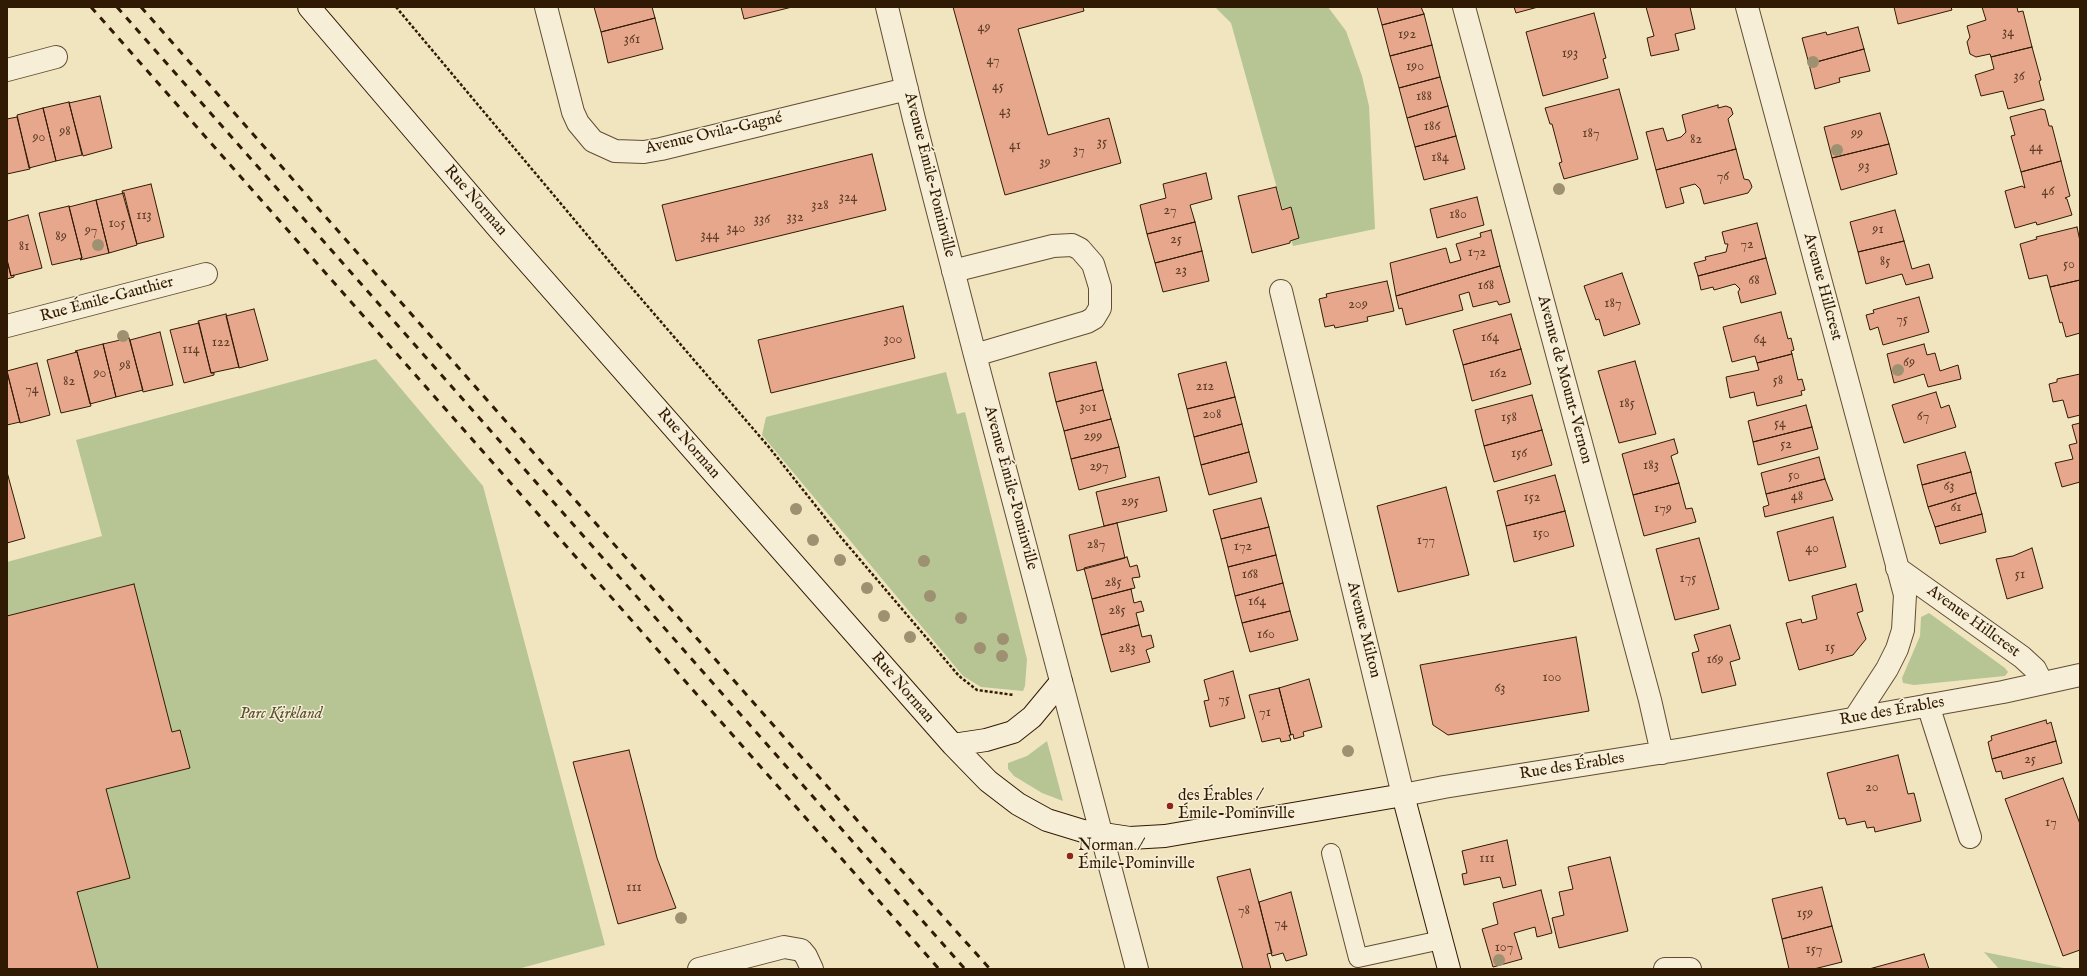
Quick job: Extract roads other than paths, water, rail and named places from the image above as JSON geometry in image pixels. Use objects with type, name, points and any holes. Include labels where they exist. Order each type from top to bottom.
[{"type":"street","name":"Rue Norman","points":[[309,7],[498,228],[953,745],[988,782],[1028,810],[1066,827],[1101,834]]},
{"type":"street","name":"Avenue Ovila-Gagné","points":[[546,7],[573,112],[578,123],[593,141],[615,151],[650,151],[907,88]]},
{"type":"street","name":"Avenue Émile-Pominville","points":[[887,7],[953,271],[1137,969]]},
{"type":"street","name":"Avenue de Mount-Vernon","points":[[1464,7],[1650,700],[1662,753]]},
{"type":"street","name":"Avenue Hillcrest","points":[[1747,7],[1905,595],[1903,630],[1887,669],[1854,718]]},
{"type":"street","points":[[7,70],[56,57]]},
{"type":"street","points":[[953,271],[1064,244],[1072,245],[1080,249],[1093,264],[1097,276],[1102,300],[1100,308],[1094,318],[1079,325],[975,354]]},
{"type":"street","name":"Rue Émile-Gauthier","points":[[7,326],[206,274]]},
{"type":"street","name":"Avenue Milton","points":[[1281,291],[1403,795],[1449,969]]},
{"type":"street","name":"Avenue Hillcrest","points":[[1897,568],[2026,660],[2035,669],[2042,683]]},
{"type":"street","name":"Rue des Érables","points":[[1101,834],[1130,838],[1165,836],[1444,787],[1662,753],[1928,705],[2080,675]]},
{"type":"street","points":[[953,745],[986,740],[1014,732],[1032,717],[1061,682]]},
{"type":"street","points":[[1928,705],[1970,838]]},
{"type":"street","points":[[699,969],[784,947],[801,950],[806,956],[812,969]]},
{"type":"street","points":[[1665,969],[1690,969]]},
{"type":"lane","points":[[1331,853],[1358,958],[1441,940]]},
{"type":"railway","points":[[91,7],[939,969]]},
{"type":"railway","points":[[117,7],[965,969]]},
{"type":"railway","points":[[141,7],[878,844],[990,969]]},
{"type":"place","name":"des Érables / Émile-Pominville","points":[[1170,806]]},
{"type":"place","name":"Norman / Émile-Pominville","points":[[1070,856]]},
{"type":"park label","name":"Parc Kirkland","points":[[281,715]]}]
